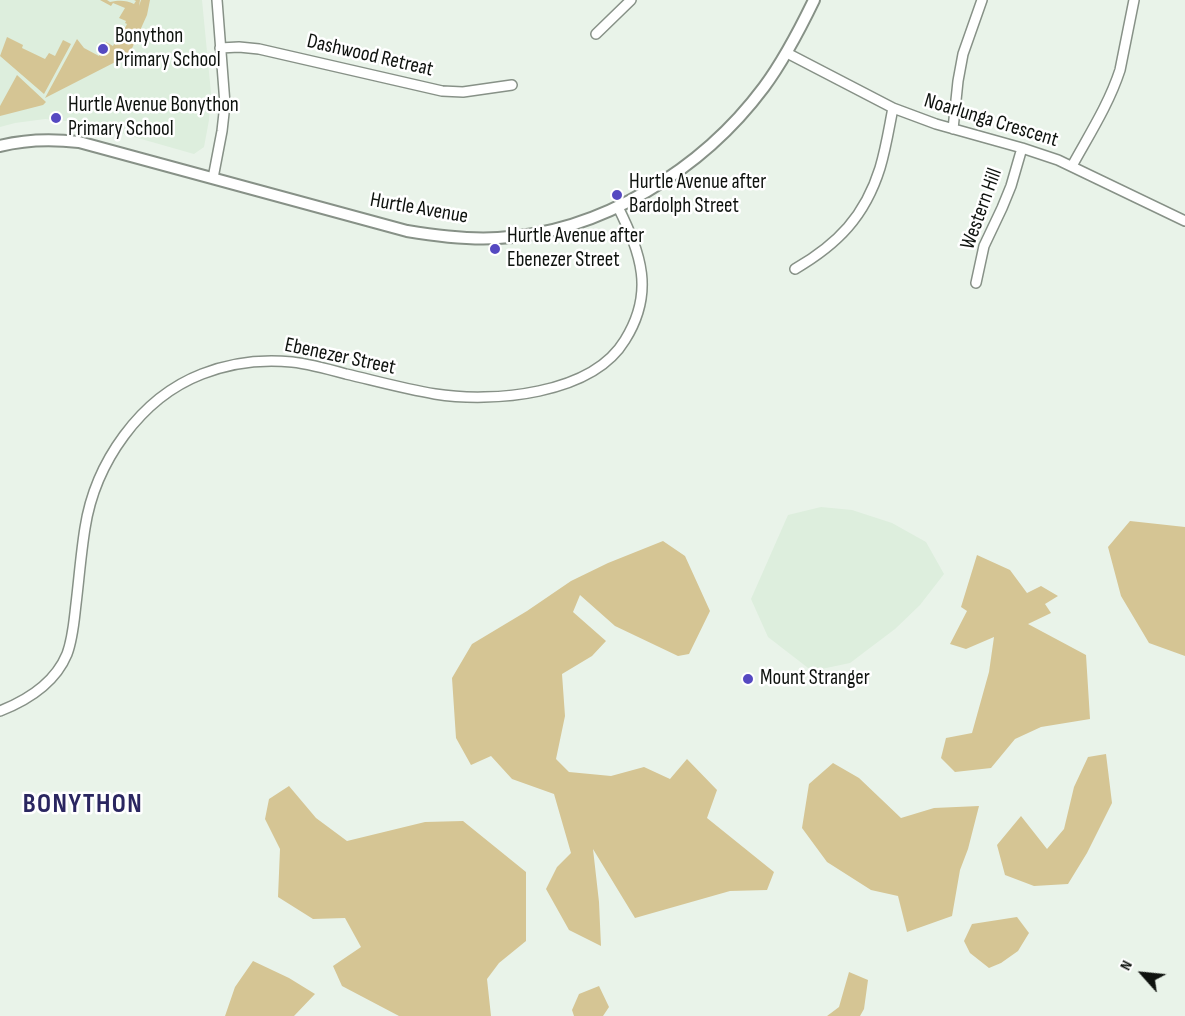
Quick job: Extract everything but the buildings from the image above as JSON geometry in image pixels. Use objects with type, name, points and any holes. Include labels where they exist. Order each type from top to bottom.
[{"type":"street","points":[[213,178],[225,104],[217,0]]},
{"type":"street","points":[[597,34],[631,0]]},
{"type":"street","name":"Hurtle Avenue","points":[[0,146],[26,140],[52,139],[79,142],[388,227],[444,237],[499,238],[552,231],[618,207],[671,176],[721,136],[763,88],[787,53],[814,0]]},
{"type":"street","points":[[953,129],[963,54],[982,0]]},
{"type":"street","points":[[1072,166],[1116,81],[1134,0]]},
{"type":"street","name":"Dashwood Retreat","points":[[220,48],[259,49],[442,91],[463,92],[512,85]]},
{"type":"street","name":"Noarlunga Crescent","points":[[787,53],[892,108],[1072,166],[1185,221]]},
{"type":"street","points":[[795,269],[839,238],[856,217],[870,193],[880,167],[892,108]]},
{"type":"street","name":"Western Hill","points":[[976,283],[984,246],[1011,186],[1022,148]]},
{"type":"street","name":"Ebenezer Street","points":[[0,711],[21,703],[40,690],[55,674],[66,655],[73,634],[85,526],[93,494],[118,445],[137,420],[154,404],[169,392],[199,375],[234,364],[271,361],[310,365],[396,387],[447,395],[513,395],[566,384],[598,369],[615,354],[633,327],[640,306],[642,284],[640,261],[633,238],[618,207]]},
{"type":"shaded area","name":"Bonython Primary School","points":[[0,0],[202,0],[211,93],[204,147],[194,154],[85,123],[45,119],[0,127]]},
{"type":"shaded area","points":[[100,0],[125,1],[134,4],[136,1],[134,0],[140,0],[139,6],[141,0],[150,0],[147,15],[129,55],[45,98],[77,39],[84,48],[99,56],[106,42],[113,46],[116,45],[126,33],[124,30],[126,21],[119,18],[125,8],[113,3],[111,6]]},
{"type":"shaded area","points":[[7,37],[23,45],[22,48],[45,59],[49,53],[55,56],[63,40],[71,44],[44,94],[0,56]]},
{"type":"shaded area","points":[[17,75],[46,102],[43,105],[0,116],[0,106]]},
{"type":"shaded area","points":[[821,507],[852,510],[892,523],[926,542],[944,574],[920,605],[895,629],[850,663],[812,671],[768,637],[751,599],[788,515]]},
{"type":"shaded area","points":[[1130,521],[1185,527],[1185,656],[1149,643],[1121,596],[1108,547]]},
{"type":"shaded area","points":[[663,541],[685,556],[710,611],[689,654],[678,656],[615,626],[580,595],[573,612],[606,641],[592,656],[562,674],[565,716],[556,759],[569,772],[611,776],[644,767],[670,779],[687,759],[717,790],[707,818],[774,872],[767,890],[730,891],[635,918],[593,849],[601,946],[569,930],[546,889],[557,867],[571,853],[554,794],[512,779],[491,756],[471,765],[456,738],[452,678],[472,644],[571,581]]},
{"type":"shaded area","points":[[977,555],[1010,570],[1027,593],[1041,586],[1058,596],[1045,604],[1051,613],[1028,624],[1086,655],[1090,719],[1041,727],[1015,739],[991,768],[955,772],[941,758],[946,738],[972,733],[989,672],[994,637],[966,649],[950,644],[967,611],[961,607]]},
{"type":"shaded area","points":[[1106,754],[1112,803],[1087,853],[1068,884],[1034,886],[1005,875],[997,845],[1021,816],[1047,849],[1064,829],[1074,787],[1088,757]]},
{"type":"shaded area","points":[[833,763],[859,778],[901,818],[934,808],[979,806],[960,870],[952,916],[907,932],[898,896],[871,890],[827,862],[802,828],[809,784]]},
{"type":"shaded area","points":[[289,786],[316,818],[347,841],[425,822],[463,821],[526,872],[526,941],[499,963],[487,979],[491,1016],[399,1016],[342,986],[333,966],[361,947],[345,918],[313,919],[278,897],[280,849],[265,819],[269,799]]},
{"type":"shaded area","points":[[1017,917],[1029,933],[1018,951],[989,968],[970,953],[964,941],[972,924]]},
{"type":"shaded area","points":[[253,961],[289,978],[315,994],[294,1016],[225,1016],[235,987]]},
{"type":"shaded area","points":[[849,972],[868,980],[864,1009],[860,1016],[827,1016],[839,1007]]},
{"type":"shaded area","points":[[599,986],[609,1007],[603,1016],[574,1016],[572,1010],[579,994]]},
{"type":"place","name":"Bonython Primary School","points":[[103,49]]},
{"type":"place","name":"Hurtle Avenue Bonython Primary School","points":[[56,118]]},
{"type":"place","name":"Hurtle Avenue after Bardolph Street","points":[[617,195]]},
{"type":"place","name":"Hurtle Avenue after Ebenezer Street","points":[[495,249]]},
{"type":"place","name":"Mount Stranger","points":[[748,679]]},
{"type":"district","name":"BONYTHON","points":[[83,805]]}]
